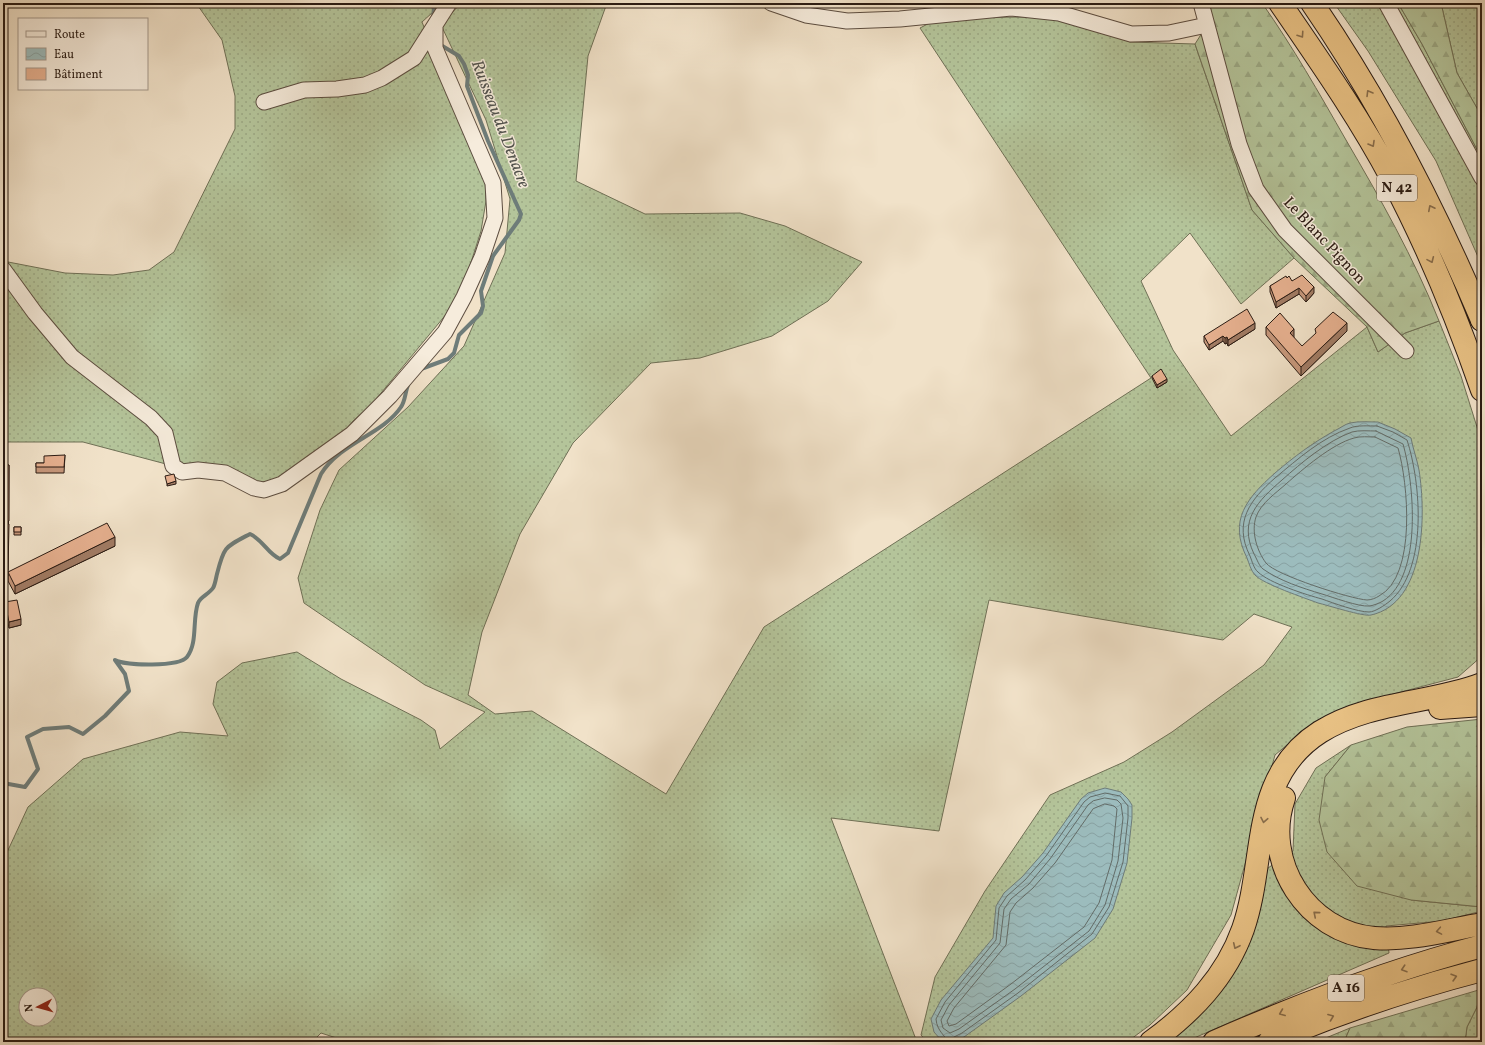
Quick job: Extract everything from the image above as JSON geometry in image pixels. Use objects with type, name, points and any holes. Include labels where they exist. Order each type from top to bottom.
[{"type":"highway","name":"N 42","points":[[1280,3],[1348,105],[1391,178],[1446,295],[1482,390]]},
{"type":"highway","name":"N 42","points":[[1312,3],[1355,69],[1412,170],[1446,237],[1482,320]]},
{"type":"highway","points":[[1151,1042],[1196,1006],[1217,980],[1231,955],[1247,916],[1267,806],[1279,774],[1293,755],[1319,733],[1351,716],[1384,707],[1456,692],[1482,684]]},
{"type":"highway","points":[[1482,705],[1452,706],[1394,716],[1360,726],[1338,736],[1312,755],[1293,778],[1281,806],[1278,833],[1285,868],[1299,896],[1321,917],[1340,930],[1363,937],[1394,939],[1482,924]]},
{"type":"highway","name":"A 16","points":[[1214,1042],[1280,1013],[1355,985],[1482,946]]},
{"type":"highway","name":"A 16","points":[[1268,1042],[1362,1006],[1482,970]]},
{"type":"street","points":[[771,3],[806,16],[847,21],[900,19],[1011,8],[1059,13],[1131,34],[1168,33],[1207,25]]},
{"type":"street","name":"Le Blanc Pignon","points":[[1201,3],[1239,144],[1256,189],[1285,230],[1406,351]]},
{"type":"street","points":[[1386,3],[1482,178]]},
{"type":"street","points":[[264,102],[304,90],[336,89],[365,85],[382,78],[414,58],[435,25],[446,4]]},
{"type":"street","points":[[3,268],[35,314],[72,357],[151,418],[165,433],[173,466],[182,472],[198,470],[225,472],[254,488],[264,490],[282,484],[352,434],[390,396],[440,337],[464,297],[482,257],[495,218],[493,183],[435,48],[435,25]]},
{"type":"green space","points":[[196,3],[443,3],[422,22],[485,179],[486,201],[481,231],[465,281],[448,312],[372,404],[353,421],[325,454],[264,490],[83,442],[3,442],[3,261],[65,273],[113,275],[149,270],[174,252],[235,129],[235,96],[222,40]]},
{"type":"green space","points":[[461,3],[607,3],[588,56],[576,181],[645,214],[740,213],[785,226],[862,262],[828,301],[772,336],[700,358],[651,363],[573,443],[520,534],[482,632],[468,695],[495,714],[532,711],[666,794],[764,627],[1151,378],[920,28],[939,18],[1024,17],[1070,19],[1130,42],[1195,44],[1252,210],[1294,258],[1241,304],[1190,233],[1141,281],[1173,350],[1231,436],[1367,327],[1378,352],[1405,333],[1439,321],[1461,376],[1482,443],[1482,656],[1458,677],[1359,703],[1313,723],[1275,755],[1231,915],[1187,990],[1150,1025],[1127,1042],[927,1042],[921,1035],[935,977],[985,891],[1050,795],[1124,762],[1172,732],[1264,665],[1292,627],[1254,614],[1223,640],[989,600],[939,831],[831,818],[917,1042],[349,1042],[321,1033],[312,1042],[3,1042],[3,861],[28,807],[83,759],[180,732],[228,736],[213,704],[217,682],[242,663],[297,652],[341,679],[421,720],[435,730],[440,749],[485,712],[425,685],[304,603],[298,578],[320,510],[339,470],[408,407],[464,346],[505,253],[510,199],[486,120],[441,25]]},
{"type":"green space","points":[[1209,3],[1262,3],[1306,70],[1384,206],[1419,274],[1439,321],[1405,333],[1378,352],[1367,327],[1294,258],[1252,210],[1195,44],[1212,17]]},
{"type":"green space","points":[[1334,3],[1398,3],[1422,44],[1482,159],[1482,266],[1436,161],[1368,51]]},
{"type":"green space","points":[[1398,3],[1441,3],[1457,73],[1482,117],[1482,159],[1422,44]]},
{"type":"green space","points":[[1441,3],[1482,3],[1482,117],[1457,73]]},
{"type":"green space","points":[[1482,719],[1482,907],[1411,900],[1357,886],[1327,852],[1319,820],[1325,777],[1351,745],[1407,727]]},
{"type":"green space","points":[[1351,745],[1325,777],[1411,900],[1482,907],[1482,911],[1442,921],[1386,926],[1389,953],[1185,1042],[1164,1042],[1258,907],[1268,868],[1293,851],[1295,804],[1316,768]]},
{"type":"green space","points":[[1482,989],[1482,997],[1467,1027],[1465,1042],[1344,1042],[1350,1028]]},
{"type":"green space","points":[[1482,997],[1482,1042],[1465,1042],[1467,1027]]},
{"type":"green space","points":[[1350,1028],[1344,1042],[1316,1042]]},
{"type":"water","points":[[1360,422],[1378,422],[1411,438],[1419,470],[1422,510],[1421,532],[1418,554],[1412,575],[1403,593],[1389,607],[1371,615],[1367,615],[1318,603],[1259,579],[1251,569],[1239,532],[1243,511],[1256,491],[1303,450],[1344,425]]},
{"type":"water","points":[[1105,788],[1121,792],[1128,799],[1132,805],[1132,818],[1127,863],[1113,909],[1095,938],[1021,996],[964,1037],[952,1042],[941,1040],[934,1032],[931,1019],[941,1000],[993,938],[996,906],[1004,893],[1022,877],[1043,853],[1081,799],[1088,793]]},
{"type":"building","points":[[1302,275],[1314,287],[1306,296],[1299,288],[1276,302],[1270,286],[1286,276],[1287,278],[1289,276],[1292,281]]},
{"type":"building","points":[[1247,309],[1255,323],[1228,340],[1227,337],[1225,338],[1223,336],[1209,345],[1204,336]]},
{"type":"building","points":[[1333,312],[1347,323],[1301,367],[1266,327],[1280,313],[1294,329],[1290,333],[1302,346],[1316,333],[1315,329]]},
{"type":"building","points":[[1161,369],[1167,379],[1157,385],[1152,376]]},
{"type":"building","points":[[65,455],[64,467],[36,467],[36,463],[44,463],[44,456]]},
{"type":"building","points":[[3,465],[9,465],[9,521],[3,521]]},
{"type":"building","points":[[174,474],[176,481],[167,484],[165,476]]},
{"type":"building","points":[[107,523],[115,537],[15,586],[8,572]]},
{"type":"building","points":[[3,524],[9,524],[8,570],[3,570]]},
{"type":"building","points":[[14,527],[21,527],[21,532],[14,532]]},
{"type":"building","points":[[17,600],[21,619],[9,622],[5,602]]},
{"type":"waterway","name":"Ruisseau du Denacre","points":[[422,3],[434,7],[433,20]]},
{"type":"waterway","name":"Ruisseau du Denacre","points":[[421,369],[448,359],[454,353],[459,335],[481,313],[483,306],[481,291],[493,256],[519,220],[521,214],[488,141],[467,86],[468,75],[464,64],[459,56],[439,44]]},
{"type":"waterway","name":"Ruisseau du Denacre","points":[[3,783],[25,787],[38,769],[27,737],[43,729],[69,727],[83,734],[105,716],[129,691],[125,674],[115,660],[141,664],[164,664],[174,663],[187,657],[193,645],[195,617],[198,603],[214,587],[222,558],[227,548],[250,534],[276,557],[280,559],[288,553],[321,474],[329,463],[339,454],[393,417],[403,404],[409,383]]},
{"type":"waterway","name":"Ruisseau du Denacre","points":[[3,815],[6,820],[3,822]]}]
